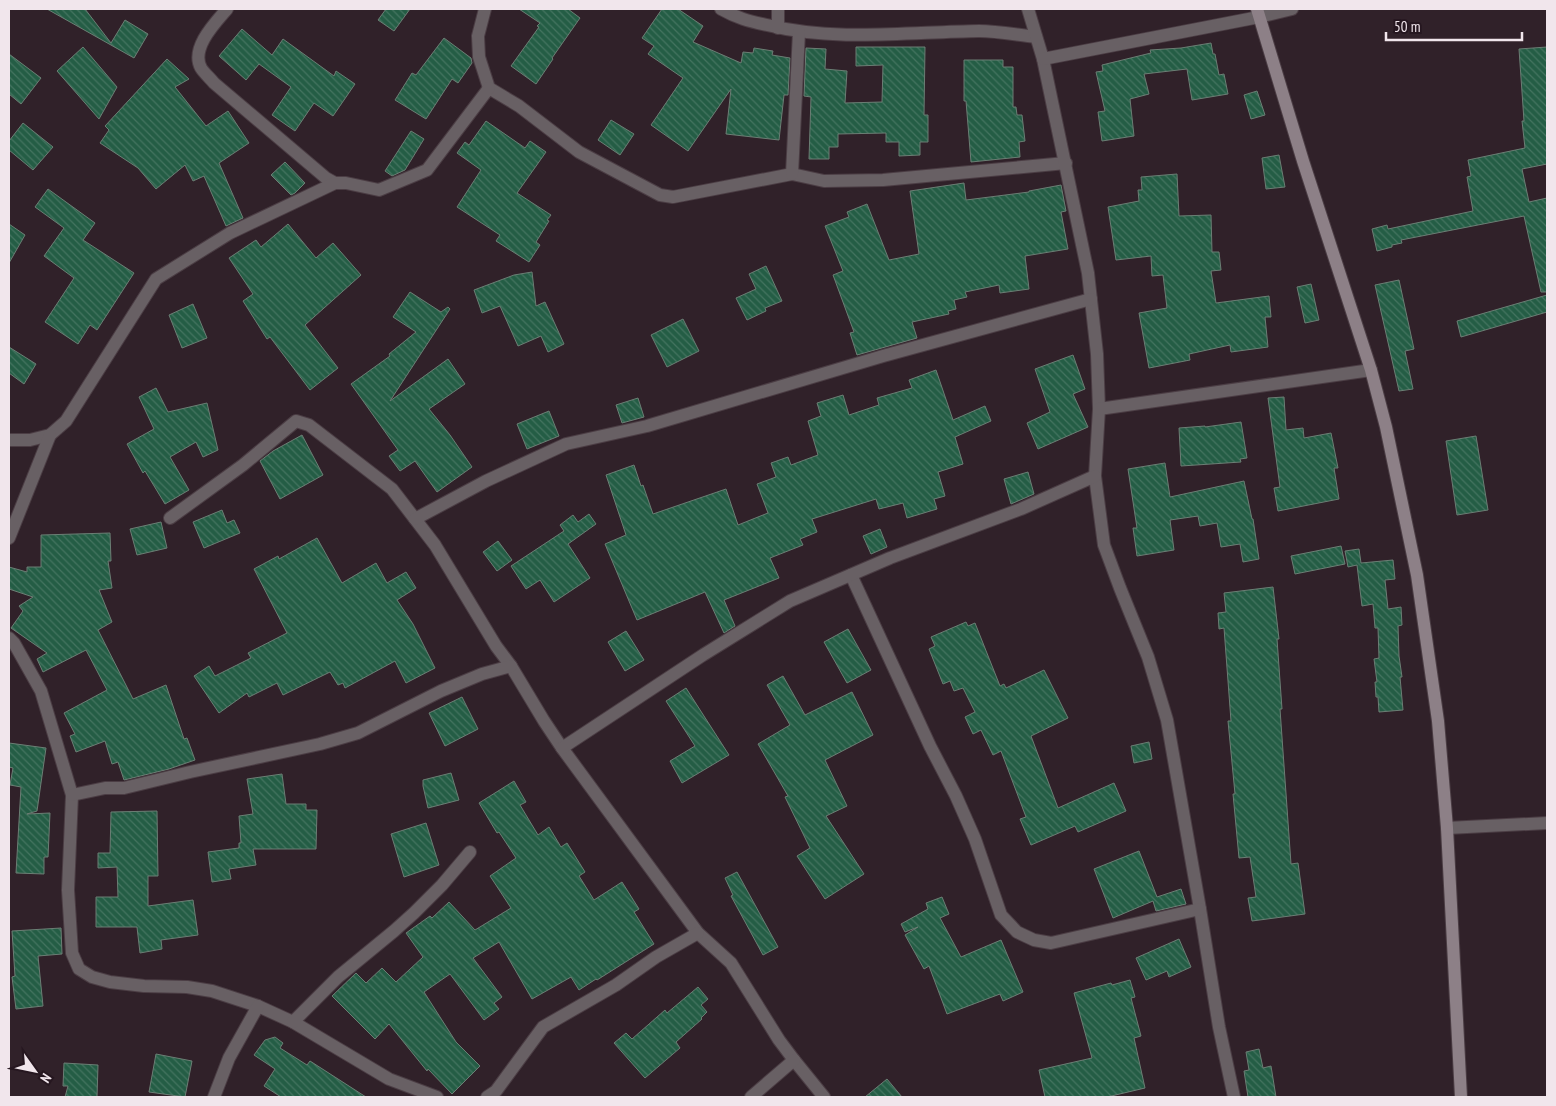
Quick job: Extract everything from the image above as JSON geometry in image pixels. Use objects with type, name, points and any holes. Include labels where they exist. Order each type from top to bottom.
[{"type":"main road","points":[[1258,13],[1303,162],[1372,370],[1417,574],[1438,721],[1447,828],[1461,1097]]},
{"type":"street","points":[[227,9],[206,34],[198,54],[200,67],[214,82],[326,178],[336,183]]},
{"type":"street","points":[[485,9],[478,36],[479,56],[489,88],[519,106],[579,152],[660,195],[673,197],[792,174],[824,181],[883,180],[1066,163]]},
{"type":"street","points":[[721,9],[736,18],[799,32],[923,34],[981,31],[1036,37]]},
{"type":"street","points":[[778,9],[778,28]]},
{"type":"street","points":[[1028,9],[1043,60],[1088,273],[1097,354],[1099,409],[1095,476],[1104,545],[1148,656],[1167,720],[1219,1027],[1234,1097]]},
{"type":"street","points":[[1043,60],[1258,13],[1292,9]]},
{"type":"street","points":[[792,174],[799,32]]},
{"type":"street","points":[[9,538],[50,435],[66,421],[156,280],[230,233],[336,183],[346,182],[379,190],[427,170],[489,88]]},
{"type":"street","points":[[415,519],[486,481],[566,444],[647,426],[883,356],[1091,300]]},
{"type":"street","points":[[1099,409],[1372,370]]},
{"type":"street","points":[[170,518],[243,465],[296,421],[309,425],[392,488],[435,545],[496,646],[511,666],[562,748],[698,933],[731,963],[794,1060],[824,1097]]},
{"type":"street","points":[[9,440],[30,440],[50,435]]},
{"type":"street","points":[[562,748],[703,655],[790,601],[890,558],[1021,509],[1095,476]]},
{"type":"street","points":[[851,575],[975,839],[1001,915],[1017,932],[1034,940],[1051,943],[1200,910]]},
{"type":"street","points":[[9,638],[14,643],[41,691],[72,796],[68,890],[72,953],[79,969],[92,977],[110,982],[144,986],[187,987],[212,991],[258,1006],[293,1022],[388,1078],[422,1094],[437,1097]]},
{"type":"street","points":[[72,796],[106,788],[124,788],[320,744],[358,732],[441,691],[482,674],[511,666]]},
{"type":"street","points":[[1447,828],[1547,823]]},
{"type":"street","points":[[293,1022],[338,977],[394,932],[442,885],[470,852]]},
{"type":"street","points":[[488,1097],[496,1091],[543,1026],[616,985],[656,957],[698,933]]},
{"type":"street","points":[[214,1097],[229,1058],[258,1006]]},
{"type":"street","points":[[751,1097],[794,1060]]},
{"type":"building","points":[[47,9],[85,9],[111,43],[125,20],[148,34],[134,58]]},
{"type":"building","points":[[386,9],[410,9],[394,31],[378,20]]},
{"type":"building","points":[[519,9],[568,9],[580,18],[536,84],[511,66],[540,23]]},
{"type":"building","points":[[662,9],[678,9],[703,26],[693,42],[741,63],[743,52],[753,53],[754,48],[773,51],[772,55],[790,58],[788,95],[784,95],[779,140],[726,134],[731,89],[688,151],[651,125],[683,78],[648,54],[654,46],[642,38]]},
{"type":"building","points":[[242,29],[272,55],[283,39],[334,76],[336,71],[355,84],[333,116],[314,103],[295,131],[272,115],[291,87],[259,64],[246,80],[219,56]]},
{"type":"building","points":[[444,38],[471,58],[472,63],[458,83],[452,79],[426,119],[395,100],[412,73],[416,75]]},
{"type":"building","points":[[1211,43],[1219,75],[1224,74],[1228,94],[1192,100],[1187,69],[1144,74],[1149,94],[1130,99],[1134,136],[1102,141],[1098,112],[1105,111],[1096,72],[1103,71],[1102,65],[1151,53],[1150,50],[1181,48]]},
{"type":"building","points":[[83,47],[117,87],[99,119],[57,71]]},
{"type":"building","points":[[856,47],[925,47],[924,115],[928,115],[928,142],[920,142],[920,155],[899,156],[899,142],[886,142],[886,133],[838,134],[838,147],[829,147],[829,159],[809,159],[811,97],[804,96],[806,48],[826,49],[825,69],[847,71],[845,103],[882,102],[883,65],[856,66]]},
{"type":"building","points":[[1547,47],[1547,164],[1522,169],[1529,202],[1547,198],[1547,292],[1541,292],[1524,216],[1401,240],[1402,243],[1377,251],[1372,229],[1387,225],[1388,229],[1473,211],[1467,177],[1471,176],[1468,160],[1525,148],[1519,49]]},
{"type":"building","points":[[9,54],[41,78],[21,104],[9,94]]},
{"type":"building","points":[[167,59],[189,79],[175,87],[206,126],[228,111],[249,143],[219,163],[243,218],[226,226],[204,176],[193,181],[185,165],[156,189],[138,168],[100,143],[109,130],[105,126]]},
{"type":"building","points":[[964,60],[1003,60],[1003,67],[1013,67],[1013,107],[1016,107],[1017,115],[1022,115],[1025,141],[1019,142],[1020,157],[971,162],[966,101],[964,101]]},
{"type":"building","points":[[1257,91],[1265,115],[1251,119],[1244,95]]},
{"type":"building","points":[[611,120],[634,134],[620,155],[598,140]]},
{"type":"building","points":[[486,121],[525,148],[530,141],[546,152],[517,193],[551,215],[536,242],[540,245],[529,262],[496,241],[500,235],[457,207],[481,170],[457,153],[465,142],[469,145]]},
{"type":"building","points":[[23,123],[53,147],[33,170],[9,150],[9,141]]},
{"type":"building","points":[[411,131],[424,139],[405,170],[392,176],[385,171]]},
{"type":"building","points":[[1279,155],[1285,187],[1266,189],[1262,158]]},
{"type":"building","points":[[285,162],[305,183],[291,195],[271,175]]},
{"type":"building","points":[[1177,174],[1179,216],[1211,215],[1212,252],[1219,252],[1221,270],[1211,271],[1216,303],[1269,296],[1271,317],[1265,317],[1268,347],[1231,352],[1230,345],[1189,354],[1190,360],[1149,368],[1139,313],[1167,308],[1163,275],[1152,276],[1151,256],[1116,260],[1108,207],[1139,201],[1138,190],[1142,190],[1141,177]]},
{"type":"building","points":[[964,183],[966,200],[1029,192],[1061,185],[1066,211],[1061,212],[1068,249],[1025,256],[1029,289],[1000,293],[999,285],[965,292],[967,297],[954,300],[956,309],[948,311],[949,314],[912,322],[917,338],[857,355],[850,333],[854,332],[833,275],[843,271],[825,226],[849,217],[847,212],[867,204],[889,260],[919,254],[910,191]]},
{"type":"building","points":[[48,189],[95,223],[83,240],[134,273],[97,330],[90,325],[78,344],[45,322],[74,278],[44,256],[64,228],[35,207]]},
{"type":"building","points":[[9,224],[25,235],[9,263]]},
{"type":"building","points":[[288,224],[316,258],[333,243],[361,275],[305,325],[338,368],[310,390],[270,337],[267,339],[243,301],[253,294],[229,258],[256,240],[261,247]]},
{"type":"building","points":[[766,266],[782,301],[765,308],[766,311],[747,320],[736,298],[756,289],[749,274]]},
{"type":"building","points":[[532,272],[536,306],[545,302],[564,344],[548,352],[541,336],[518,346],[500,306],[482,313],[474,290],[514,275]]},
{"type":"building","points":[[1399,280],[1414,349],[1405,351],[1413,389],[1399,391],[1375,285]]},
{"type":"building","points":[[1311,284],[1319,320],[1305,323],[1297,287]]},
{"type":"building","points":[[410,292],[441,312],[448,307],[450,309],[390,401],[448,359],[465,384],[429,409],[472,467],[437,492],[415,461],[400,471],[389,456],[398,450],[351,384],[390,356],[389,354],[416,332],[393,317]]},
{"type":"building","points":[[1547,295],[1547,312],[1461,337],[1457,321]]},
{"type":"building","points":[[193,304],[207,338],[182,348],[169,315]]},
{"type":"building","points":[[683,319],[699,351],[667,367],[651,335]]},
{"type":"building","points":[[9,347],[36,364],[24,384],[9,373]]},
{"type":"building","points":[[1073,355],[1085,389],[1073,394],[1088,427],[1038,449],[1027,423],[1050,412],[1035,369]]},
{"type":"building","points":[[936,370],[953,420],[985,406],[991,421],[955,437],[963,464],[938,472],[945,496],[934,499],[937,509],[907,518],[903,503],[879,509],[876,499],[812,519],[817,532],[800,539],[803,545],[770,558],[779,578],[724,600],[735,626],[724,633],[705,592],[637,620],[605,544],[626,535],[606,475],[634,465],[653,514],[726,489],[738,525],[768,513],[757,484],[776,477],[771,463],[788,457],[791,465],[818,455],[808,421],[821,416],[817,403],[843,395],[849,415],[879,405],[877,398],[912,388],[909,380]]},
{"type":"building","points":[[156,388],[168,412],[207,403],[218,450],[203,457],[196,442],[170,457],[189,490],[165,504],[145,471],[143,473],[127,444],[154,429],[139,397]]},
{"type":"building","points":[[1284,397],[1286,430],[1303,428],[1304,438],[1331,433],[1338,468],[1334,468],[1339,499],[1278,511],[1274,488],[1280,487],[1268,398]]},
{"type":"building","points":[[638,398],[644,417],[622,423],[616,405]]},
{"type":"building","points":[[549,411],[559,436],[527,449],[517,424]]},
{"type":"building","points":[[1241,422],[1247,458],[1240,459],[1241,462],[1181,466],[1179,428],[1205,427]]},
{"type":"building","points":[[302,435],[323,475],[280,499],[260,461],[273,451]]},
{"type":"building","points":[[1476,436],[1488,510],[1457,515],[1446,441]]},
{"type":"building","points":[[1165,463],[1170,497],[1244,481],[1253,519],[1259,559],[1243,562],[1240,544],[1221,547],[1217,523],[1200,526],[1198,516],[1170,520],[1174,550],[1137,556],[1133,528],[1137,528],[1128,469]]},
{"type":"building","points":[[1028,472],[1034,494],[1011,504],[1004,479]]},
{"type":"building","points":[[222,510],[227,523],[234,520],[240,533],[204,548],[193,522]]},
{"type":"building","points":[[589,514],[596,524],[568,544],[590,578],[554,602],[540,580],[526,589],[511,566],[564,531],[560,525],[573,515],[578,522]]},
{"type":"building","points":[[161,522],[167,548],[137,555],[130,529]]},
{"type":"building","points":[[880,529],[887,547],[871,554],[863,536]]},
{"type":"building","points":[[110,533],[111,561],[108,561],[112,588],[99,590],[112,622],[98,630],[133,699],[166,685],[184,739],[187,738],[195,760],[169,769],[124,780],[118,762],[112,764],[105,741],[76,752],[70,736],[75,734],[64,713],[107,690],[86,650],[43,672],[37,659],[47,653],[11,628],[23,611],[19,606],[33,597],[9,589],[9,567],[27,572],[27,567],[41,567],[41,535]]},
{"type":"building","points":[[317,538],[342,583],[376,563],[387,583],[406,572],[416,588],[397,600],[413,624],[435,668],[406,683],[395,661],[345,688],[343,683],[338,685],[330,672],[283,695],[277,683],[249,697],[247,693],[219,713],[194,676],[209,666],[215,676],[251,658],[248,653],[287,633],[254,569],[278,556],[279,559]]},
{"type":"building","points":[[498,541],[512,560],[497,571],[483,552]]},
{"type":"building","points":[[1341,546],[1345,564],[1295,574],[1291,556]]},
{"type":"building","points":[[1359,549],[1361,563],[1393,560],[1395,579],[1385,580],[1388,609],[1401,607],[1402,625],[1398,626],[1403,710],[1379,712],[1378,697],[1376,697],[1375,682],[1377,682],[1374,659],[1379,658],[1378,628],[1375,628],[1373,604],[1362,606],[1357,565],[1348,567],[1345,551]]},
{"type":"building","points":[[1273,587],[1279,639],[1277,639],[1282,709],[1280,709],[1291,864],[1298,863],[1305,914],[1252,921],[1248,898],[1256,897],[1250,857],[1239,858],[1228,721],[1231,721],[1224,628],[1219,629],[1218,613],[1226,612],[1224,593]]},
{"type":"building","points":[[966,622],[968,626],[975,623],[1000,686],[1004,684],[1006,688],[1044,670],[1068,718],[1031,736],[1058,808],[1114,783],[1126,811],[1078,832],[1075,826],[1031,845],[1020,819],[1026,817],[1001,751],[993,755],[981,730],[973,734],[965,717],[975,712],[963,688],[954,691],[950,681],[943,684],[929,649],[935,646],[931,637]]},
{"type":"building","points":[[848,629],[871,670],[847,683],[824,642]]},
{"type":"building","points":[[626,631],[644,660],[625,671],[608,642]]},
{"type":"building","points":[[783,676],[805,715],[852,692],[873,735],[825,760],[847,806],[826,816],[864,874],[825,899],[797,856],[810,848],[785,797],[788,796],[758,744],[790,725],[767,685]]},
{"type":"building","points":[[686,688],[729,755],[682,783],[670,761],[695,746],[666,701]]},
{"type":"building","points":[[462,697],[478,729],[445,746],[429,713]]},
{"type":"building","points":[[1149,742],[1152,759],[1134,763],[1131,746]]},
{"type":"building","points":[[9,743],[46,748],[37,811],[27,814],[50,813],[48,857],[44,857],[44,874],[16,873],[21,787],[10,785],[13,768],[9,767]]},
{"type":"building","points":[[451,773],[459,800],[428,808],[423,780]]},
{"type":"building","points":[[282,774],[286,804],[306,804],[306,810],[317,810],[316,849],[253,849],[256,865],[229,869],[231,879],[212,882],[208,852],[239,848],[239,843],[241,843],[239,816],[253,814],[247,779]]},
{"type":"building","points":[[514,781],[526,802],[520,805],[538,835],[549,827],[561,847],[567,843],[585,872],[579,876],[594,900],[622,882],[639,909],[634,912],[654,944],[579,990],[571,977],[532,999],[499,942],[473,958],[502,997],[494,1003],[499,1009],[484,1020],[450,974],[424,992],[456,1042],[480,1066],[452,1094],[428,1069],[427,1071],[389,1024],[375,1039],[332,996],[356,973],[366,983],[382,968],[396,982],[423,957],[406,933],[430,916],[432,918],[449,902],[475,930],[511,908],[490,876],[516,858],[499,832],[497,833],[479,803]]},
{"type":"building","points":[[157,811],[158,876],[148,876],[148,906],[193,900],[198,935],[161,940],[162,949],[140,953],[137,927],[96,927],[96,897],[118,897],[117,867],[98,868],[98,853],[110,853],[111,812]]},
{"type":"building","points":[[426,823],[439,865],[404,877],[391,834]]},
{"type":"building","points":[[1139,851],[1157,897],[1181,889],[1186,904],[1156,911],[1153,901],[1113,918],[1094,869]]},
{"type":"building","points":[[737,872],[778,947],[763,955],[731,896],[733,895],[725,878]]},
{"type":"building","points":[[942,897],[949,914],[940,918],[961,957],[1001,940],[1023,992],[1003,1001],[1000,994],[947,1014],[929,966],[924,969],[905,935],[918,927],[905,932],[901,924],[928,909],[926,903]]},
{"type":"building","points":[[61,928],[62,954],[38,956],[43,1006],[16,1009],[12,977],[15,976],[12,931]]},
{"type":"building","points":[[1179,939],[1191,967],[1169,977],[1167,971],[1146,980],[1136,958]]},
{"type":"building","points":[[1130,980],[1135,997],[1131,998],[1141,1036],[1134,1038],[1145,1088],[1107,1097],[1045,1097],[1039,1070],[1092,1058],[1074,993]]},
{"type":"building","points":[[698,987],[708,999],[701,1005],[707,1012],[702,1019],[676,1042],[680,1048],[645,1078],[614,1043],[626,1033],[632,1039],[665,1010],[667,1013]]},
{"type":"building","points":[[275,1037],[283,1043],[280,1048],[307,1065],[310,1061],[366,1097],[281,1097],[264,1086],[275,1069],[254,1055],[265,1040]]},
{"type":"building","points":[[1259,1049],[1263,1068],[1271,1066],[1276,1097],[1248,1097],[1244,1071],[1249,1070],[1246,1052]]},
{"type":"building","points":[[156,1054],[192,1061],[185,1097],[149,1092]]},
{"type":"building","points":[[64,1063],[98,1065],[97,1097],[65,1097],[68,1086],[63,1086]]},
{"type":"building","points":[[887,1079],[902,1097],[865,1097]]}]
